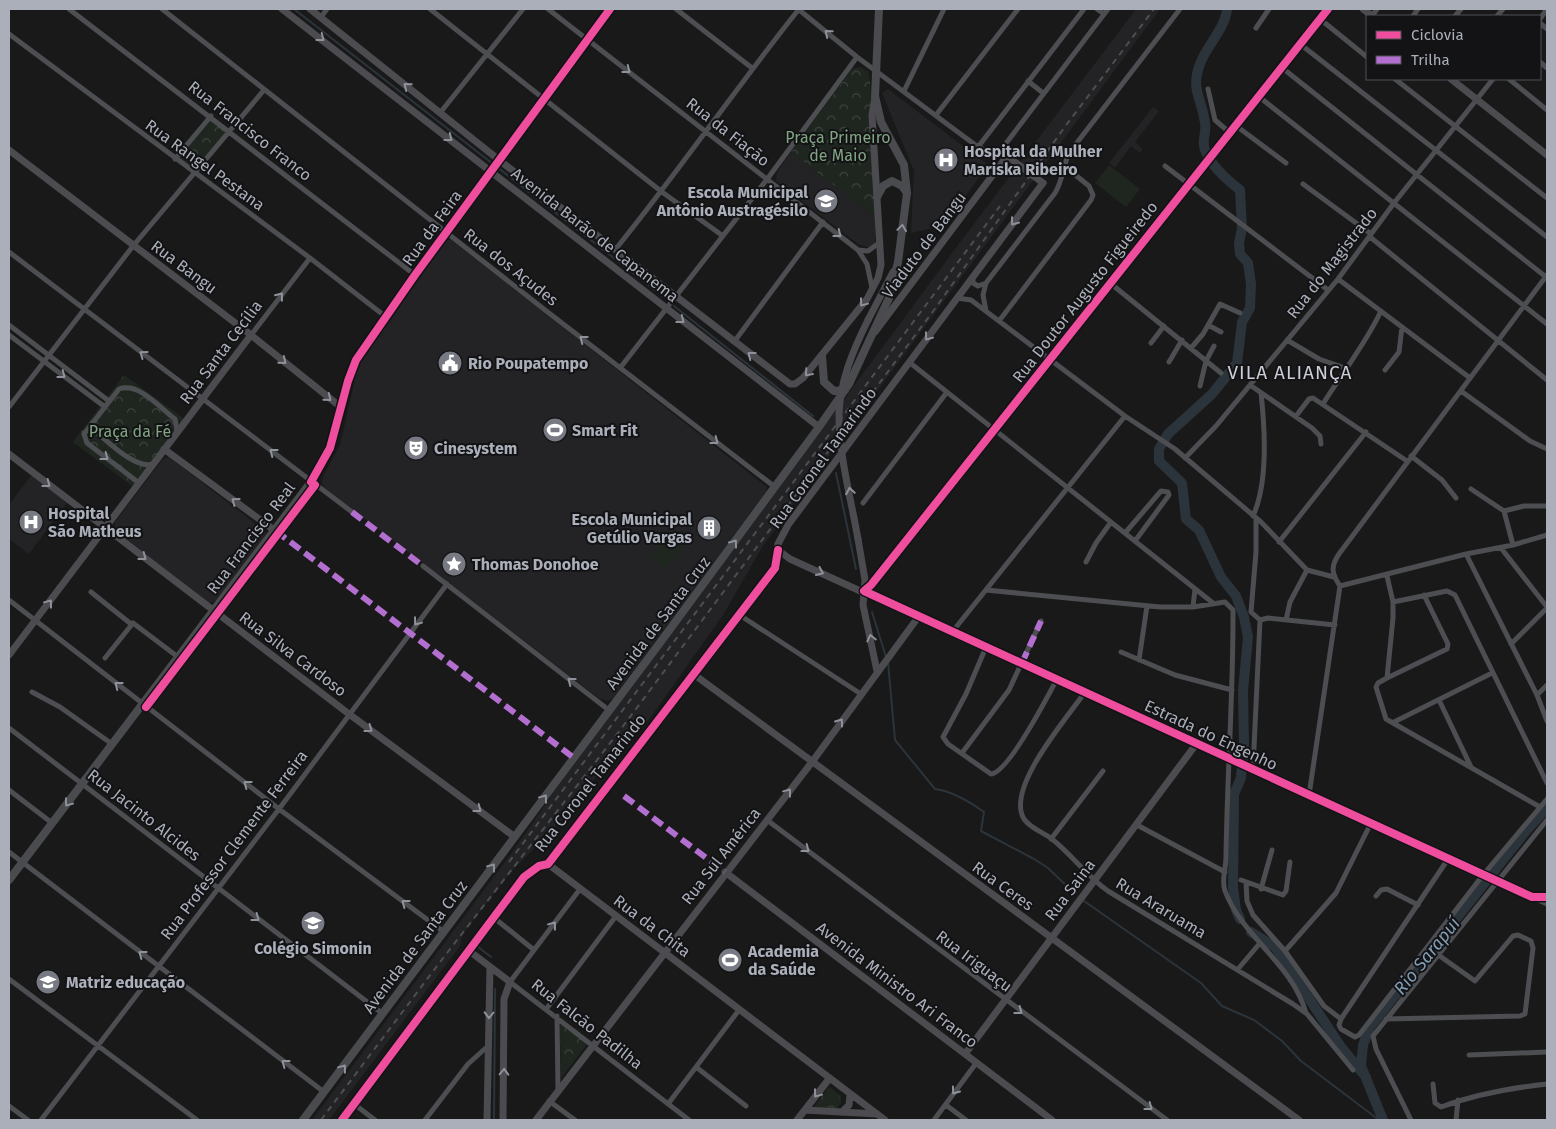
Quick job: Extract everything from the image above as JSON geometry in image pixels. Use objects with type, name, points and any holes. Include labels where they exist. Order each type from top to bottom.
[{"type":"main road","name":"Rua da Feira","points":[[311,482],[330,448],[353,366],[415,275],[610,9]]},
{"type":"main road","name":"Avenida de Santa Cruz","points":[[303,1120],[610,711],[820,427],[845,390],[889,298],[898,262],[907,193],[904,165],[881,122],[874,96],[878,9]]},
{"type":"main road","points":[[877,197],[883,186],[892,181],[902,186],[907,193]]},
{"type":"main road","points":[[822,356],[824,382],[834,391],[845,390]]},
{"type":"main road","name":"Rua Francisco Real","points":[[9,880],[311,482]]},
{"type":"street","name":"Rua Francisco Franco","points":[[69,9],[230,130],[415,275]]},
{"type":"street","name":"Rua dos Açudes","points":[[162,9],[775,487]]},
{"type":"street","name":"Avenida Barão de Capanema","points":[[282,9],[495,166],[615,250],[790,384]]},
{"type":"street","name":"Avenida Barão de Capanema","points":[[310,9],[440,113],[495,166],[666,308],[820,427]]},
{"type":"street","points":[[321,17],[327,9]]},
{"type":"street","points":[[430,9],[662,192],[724,236]]},
{"type":"street","points":[[440,113],[523,9]]},
{"type":"street","name":"Rua da Fiação","points":[[548,9],[768,178],[858,250],[867,264],[873,290]]},
{"type":"street","points":[[676,9],[752,68]]},
{"type":"street","points":[[615,250],[662,192],[752,68],[798,9],[874,70],[978,147],[990,153],[998,153],[1108,9]]},
{"type":"street","points":[[904,91],[944,9]]},
{"type":"street","points":[[936,115],[1018,9]]},
{"type":"street","points":[[978,147],[1084,9]]},
{"type":"street","points":[[1097,9],[1104,14]]},
{"type":"street","points":[[986,311],[983,295],[986,283],[1056,193],[1062,178],[1063,165],[1069,153],[1180,9]]},
{"type":"street","points":[[1256,28],[1269,9]]},
{"type":"street","name":"Rua Doutor Augusto Figueiredo","points":[[864,591],[995,430],[1203,164],[1328,9]]},
{"type":"street","points":[[1320,19],[1366,55]]},
{"type":"street","name":"Rua Rangel Pestana","points":[[9,34],[174,159],[310,258],[386,317]]},
{"type":"street","points":[[1300,44],[1547,237]]},
{"type":"street","points":[[620,368],[724,236],[858,57]]},
{"type":"street","points":[[1281,67],[1416,175],[1547,276],[1334,560],[1332,566],[1334,578],[1340,586],[1310,795]]},
{"type":"street","points":[[1397,80],[1547,198]]},
{"type":"street","points":[[1453,80],[1547,155]]},
{"type":"street","name":"Rua do Magistrado","points":[[1185,458],[1250,385],[1338,279],[1454,125],[1491,80]]},
{"type":"street","points":[[1510,80],[1547,110]]},
{"type":"street","points":[[1028,81],[1044,93]]},
{"type":"street","points":[[1208,89],[1214,120],[1229,132]]},
{"type":"street","points":[[9,407],[133,246],[264,90]]},
{"type":"street","name":"Avenida de Santa Cruz","points":[[790,384],[799,382],[822,356],[873,290],[881,265],[872,115],[874,96]]},
{"type":"street","points":[[1258,96],[1547,324]]},
{"type":"street","points":[[174,159],[211,116]]},
{"type":"street","points":[[1235,125],[1286,163]]},
{"type":"street","name":"Rua Bangu","points":[[9,150],[251,335],[342,408]]},
{"type":"street","name":"Viaduto de Bangu","points":[[872,336],[1008,156],[1043,183],[973,277]]},
{"type":"street","points":[[999,321],[1093,196],[1089,186],[1063,165]]},
{"type":"street","points":[[1165,166],[1252,230],[1328,290]]},
{"type":"street","points":[[1303,184],[1370,235],[1547,380]]},
{"type":"street","points":[[734,342],[823,222]]},
{"type":"street","points":[[858,250],[868,251],[874,249],[880,242]]},
{"type":"street","points":[[9,252],[83,310],[203,398],[352,512]]},
{"type":"street","name":"Rua Santa Cecília","points":[[9,655],[310,258]]},
{"type":"street","points":[[877,671],[863,605],[865,580],[839,415],[851,357],[898,262]]},
{"type":"street","points":[[973,277],[973,283],[978,286],[986,283]]},
{"type":"street","name":"Rua Coronel Tamarindo","points":[[342,1120],[524,877],[539,866],[548,864],[692,673],[775,568],[781,537],[788,525],[973,277]]},
{"type":"street","points":[[1338,279],[1470,378]]},
{"type":"street","points":[[1110,283],[1221,373]]},
{"type":"street","points":[[957,298],[971,300],[1125,416],[1175,449],[1254,517],[1307,570],[1334,578]]},
{"type":"street","points":[[1191,348],[1208,325],[1218,306],[1224,305],[1240,313]]},
{"type":"street","points":[[1323,404],[1345,368],[1363,346],[1381,311]]},
{"type":"street","points":[[9,325],[109,401]]},
{"type":"street","points":[[1208,325],[1221,332]]},
{"type":"street","points":[[1151,343],[1164,326]]},
{"type":"street","points":[[1385,370],[1399,352],[1402,327]]},
{"type":"street","points":[[9,335],[105,407]]},
{"type":"street","points":[[1169,362],[1182,340]]},
{"type":"street","points":[[1287,340],[1319,359],[1345,368]]},
{"type":"street","points":[[1200,386],[1206,361],[1214,346]]},
{"type":"street","points":[[909,362],[1213,603]]},
{"type":"street","points":[[1250,385],[1318,433],[1321,444]]},
{"type":"street","points":[[139,483],[87,444],[84,434],[118,388],[125,386],[136,390],[176,419],[177,432]]},
{"type":"street","points":[[1461,391],[1530,440],[1547,449]]},
{"type":"street","points":[[863,504],[947,392]]},
{"type":"street","points":[[1260,620],[1251,612],[1251,593],[1256,552],[1254,517],[1258,503],[1262,468],[1264,420],[1262,393]]},
{"type":"street","points":[[1296,416],[1311,398],[1323,404],[1445,483],[1456,498]]},
{"type":"street","points":[[953,631],[1066,487],[1125,416]]},
{"type":"street","points":[[90,427],[137,464],[147,466],[153,464]]},
{"type":"street","points":[[1279,542],[1366,432]]},
{"type":"street","points":[[164,449],[274,530]]},
{"type":"street","name":"Rua Silva Cardoso","points":[[9,454],[349,714],[515,837]]},
{"type":"street","points":[[1471,488],[1504,511],[1514,545]]},
{"type":"street","points":[[1125,533],[1161,491],[1168,492],[1169,495],[1135,541]]},
{"type":"street","points":[[1504,511],[1532,505],[1547,506]]},
{"type":"street","points":[[1086,562],[1096,543],[1111,522]]},
{"type":"street","points":[[1340,586],[1387,576],[1466,554],[1514,545],[1547,535]]},
{"type":"street","points":[[1501,548],[1547,608],[1511,644]]},
{"type":"street","name":"Estrada do Engenho","points":[[778,550],[790,559],[953,631],[1484,876],[1532,897],[1547,897]]},
{"type":"street","points":[[1466,554],[1537,695],[1547,721]]},
{"type":"street","points":[[423,566],[610,711]]},
{"type":"street","points":[[1286,620],[1290,602],[1307,570]]},
{"type":"street","points":[[1387,576],[1393,602],[1387,678]]},
{"type":"street","name":"Rua Professor Clemente Ferreira","points":[[41,1120],[279,809],[447,584]]},
{"type":"street","points":[[1193,607],[1195,589]]},
{"type":"street","points":[[986,590],[1147,606],[1193,607],[1225,602],[1233,610],[1233,760],[1223,886],[1233,908],[1246,929],[1286,972],[1306,1013]]},
{"type":"street","points":[[1393,602],[1447,591],[1455,595],[1547,782]]},
{"type":"street","points":[[91,592],[132,624],[135,623],[178,657]]},
{"type":"street","points":[[1424,595],[1448,644],[1447,649],[1378,683],[1376,687],[1385,718],[1540,807]]},
{"type":"street","points":[[9,600],[279,809],[444,932]]},
{"type":"street","points":[[1139,660],[1147,606]]},
{"type":"street","points":[[738,614],[860,694]]},
{"type":"street","name":"Rua Sul América","points":[[536,1120],[592,1044],[812,762],[919,616]]},
{"type":"street","points":[[1260,620],[1268,618],[1335,625]]},
{"type":"street","points":[[1251,768],[1260,620]]},
{"type":"street","points":[[962,754],[1009,690],[1041,621]]},
{"type":"street","points":[[105,658],[132,624]]},
{"type":"street","points":[[986,647],[962,701],[943,733],[944,739],[991,774],[999,770],[1033,725],[1057,679]]},
{"type":"street","points":[[1121,652],[1183,678],[1232,690]]},
{"type":"street","name":"Rua Ceres","points":[[692,673],[1299,1120]]},
{"type":"street","points":[[1394,722],[1492,673]]},
{"type":"street","points":[[1537,695],[1547,685]]},
{"type":"street","points":[[32,692],[60,708],[112,744]]},
{"type":"street","name":"Rua Araruama","points":[[1085,692],[1028,774],[1020,797],[1023,818],[1035,829],[1052,839],[1095,881],[1121,900],[1238,969],[1306,1013],[1353,1070]]},
{"type":"street","points":[[1439,700],[1471,767]]},
{"type":"street","name":"Rua Jacinto Alcides","points":[[9,728],[383,1014]]},
{"type":"street","name":"Rua Saina","points":[[965,1054],[1137,825],[1196,743]]},
{"type":"street","points":[[1052,839],[1103,770]]},
{"type":"street","points":[[9,790],[52,823]]},
{"type":"street","points":[[1448,859],[1341,1019],[1339,1024],[1341,1029],[1353,1036],[1360,1035],[1484,876],[1547,799]]},
{"type":"street","name":"Rua Iriguaçu","points":[[767,820],[1167,1120]]},
{"type":"street","points":[[1410,1120],[1373,1040],[1375,1033],[1547,820]]},
{"type":"street","points":[[1285,951],[1336,893],[1371,823]]},
{"type":"street","points":[[1137,825],[1225,872]]},
{"type":"street","points":[[1261,889],[1272,850]]},
{"type":"street","points":[[9,852],[324,1092]]},
{"type":"street","points":[[1290,862],[1286,891],[1281,896],[1243,881],[1246,901],[1253,915],[1285,951],[1320,1001],[1341,1019]]},
{"type":"street","name":"Rua da Chita","points":[[548,864],[885,1120]]},
{"type":"street","name":"Avenida Ministro Ari Franco","points":[[726,872],[1052,1120]]},
{"type":"street","points":[[503,1120],[504,999],[510,982],[580,889]]},
{"type":"street","points":[[1376,896],[1381,890],[1387,889],[1418,904]]},
{"type":"street","points":[[1532,897],[1547,904]]},
{"type":"street","points":[[547,1008],[616,916]]},
{"type":"street","points":[[493,918],[534,950]]},
{"type":"street","points":[[1386,1019],[1487,1018],[1525,1014],[1532,957],[1531,941],[1518,935],[1513,936],[1475,981],[1437,954]]},
{"type":"street","points":[[1238,969],[1260,943]]},
{"type":"street","name":"Rua Falcão Padilha","points":[[468,950],[547,1008],[689,1120]]},
{"type":"street","points":[[487,1120],[490,966]]},
{"type":"street","points":[[9,979],[197,1120]]},
{"type":"street","points":[[668,1104],[739,1010]]},
{"type":"street","points":[[557,1016],[558,1089]]},
{"type":"street","points":[[425,1120],[468,1064],[488,1046]]},
{"type":"street","points":[[1469,1054],[1547,1052]]},
{"type":"street","points":[[934,1120],[977,1062]]},
{"type":"street","points":[[696,1067],[746,1106]]},
{"type":"street","points":[[797,1120],[829,1079]]},
{"type":"street","points":[[1433,1084],[1435,1103],[1441,1107],[1458,1100],[1498,1090],[1547,1084]]},
{"type":"street","points":[[842,1112],[849,1105],[850,1095]]},
{"type":"street","points":[[1456,1120],[1458,1100]]},
{"type":"street","points":[[550,1101],[574,1120]]},
{"type":"street","points":[[354,1104],[375,1120]]},
{"type":"street","points":[[946,1104],[966,1120]]},
{"type":"street","points":[[9,1106],[28,1120]]},
{"type":"street","points":[[805,1110],[877,1114]]},
{"type":"street","points":[[433,1111],[433,1120]]},
{"type":"shaded area","points":[[1136,9],[1160,9],[764,544],[723,615],[646,724],[621,746],[564,818],[511,872],[462,935],[460,946],[329,1120],[312,1120],[511,854],[556,789],[955,249]]},
{"type":"shaded area","name":"Hospital da Mulher Mariska Ribeiro","points":[[888,89],[988,165],[945,225],[911,233],[914,171],[882,93]]},
{"type":"shaded area","points":[[1153,107],[1159,111],[1135,142],[1143,149],[1140,153],[1131,146],[1115,168],[1109,163]]},
{"type":"shaded area","name":"Escola Municipal Antônio Austragésilo","points":[[791,152],[875,217],[875,245],[871,248],[858,244],[778,183],[776,180],[777,172]]},
{"type":"shaded area","points":[[450,239],[767,487],[766,492],[609,701],[600,699],[327,490],[322,484],[323,476],[340,445],[360,357],[445,241]]},
{"type":"shaded area","points":[[169,457],[266,532],[265,537],[218,599],[213,602],[209,603],[114,530],[115,522],[163,459]]},
{"type":"shaded area","name":"Hospital São Matheus","points":[[33,473],[69,500],[29,554],[9,539],[9,505]]},
{"type":"green space","name":"Praça Primeiro de Maio","points":[[859,67],[868,71],[870,81],[875,217],[791,152],[852,69]]},
{"type":"green space","points":[[211,116],[230,130],[194,173],[175,159]]},
{"type":"green space","points":[[1109,165],[1140,189],[1126,207],[1095,183]]},
{"type":"green space","name":"Praça da Fé","points":[[124,375],[186,420],[135,488],[73,442]]},
{"type":"green space","points":[[669,532],[685,545],[666,569],[650,557]]},
{"type":"green space","points":[[560,1024],[587,1044],[561,1078]]},
{"type":"green space","points":[[829,1087],[840,1095],[841,1103],[837,1109],[814,1107]]},
{"type":"waterway","points":[[294,9],[493,164]]},
{"type":"waterway","points":[[1227,9],[1223,23],[1200,64],[1196,88],[1204,114],[1205,150],[1215,167],[1240,190],[1242,228],[1239,243],[1240,254],[1248,263],[1251,284],[1250,308],[1242,322],[1237,363],[1212,394],[1168,434],[1159,449],[1159,461],[1182,483],[1186,519],[1199,530],[1221,577],[1236,596],[1244,617],[1248,637],[1243,691],[1244,744],[1241,778],[1234,794],[1233,888],[1236,910],[1240,919]]},
{"type":"waterway","points":[[497,167],[664,297]]},
{"type":"waterway","points":[[674,306],[813,416]]},
{"type":"waterway","points":[[836,473],[856,569]]},
{"type":"waterway","points":[[872,612],[886,657]]},
{"type":"waterway","points":[[888,662],[895,740],[935,789],[961,798],[984,812],[981,831],[1048,868],[1074,893]]},
{"type":"waterway","name":"Rio Sarapuí","points":[[1383,1120],[1361,1066],[1363,1045],[1370,1027],[1526,831],[1547,808]]},
{"type":"waterway","points":[[1084,901],[1201,983],[1222,1006],[1254,1020],[1282,1041],[1301,1061],[1379,1120]]},
{"type":"waterway","points":[[1251,932],[1275,947],[1341,1047],[1366,1077]]},
{"type":"waterway","points":[[477,946],[491,957]]},
{"type":"waterway","points":[[494,1120],[495,989]]},
{"type":"railway","points":[[321,1120],[440,962],[621,729],[934,310],[1064,128],[1154,9]]},
{"type":"railway","points":[[509,862],[1000,206]]},
{"type":"marked path","points":[[352,512],[423,566]]},
{"type":"marked path","points":[[276,531],[574,758]]},
{"type":"marked path","points":[[1022,663],[1041,621]]},
{"type":"marked path","points":[[624,796],[725,872]]},
{"type":"cycle path","points":[[311,482],[330,448],[348,381],[356,360],[415,275],[610,9]]},
{"type":"cycle path","points":[[1328,9],[871,585],[864,591],[1532,897],[1547,897]]},
{"type":"cycle path","points":[[146,707],[315,485]]},
{"type":"cycle path","points":[[342,1120],[524,877],[539,866],[548,864],[775,568],[778,550]]},
{"type":"place","name":"Hospital da Mulher Mariska Ribeiro","points":[[946,160]]},
{"type":"place","name":"Escola Municipal Antônio Austragésilo","points":[[826,201]]},
{"type":"place","name":"Rio Poupatempo","points":[[450,363]]},
{"type":"place","name":"Smart Fit","points":[[555,430]]},
{"type":"place","name":"Cinesystem","points":[[416,448]]},
{"type":"place","name":"Hospital São Matheus","points":[[31,522]]},
{"type":"place","name":"Escola Municipal Getúlio Vargas","points":[[709,528]]},
{"type":"place","name":"Thomas Donohoe","points":[[454,564]]},
{"type":"place","name":"Colégio Simonin","points":[[313,923]]},
{"type":"place","name":"Academia da Saúde","points":[[730,960]]},
{"type":"place","name":"Matriz educação","points":[[48,982]]},
{"type":"district","name":"VILA ALIANÇA","points":[[1290,372]]}]
